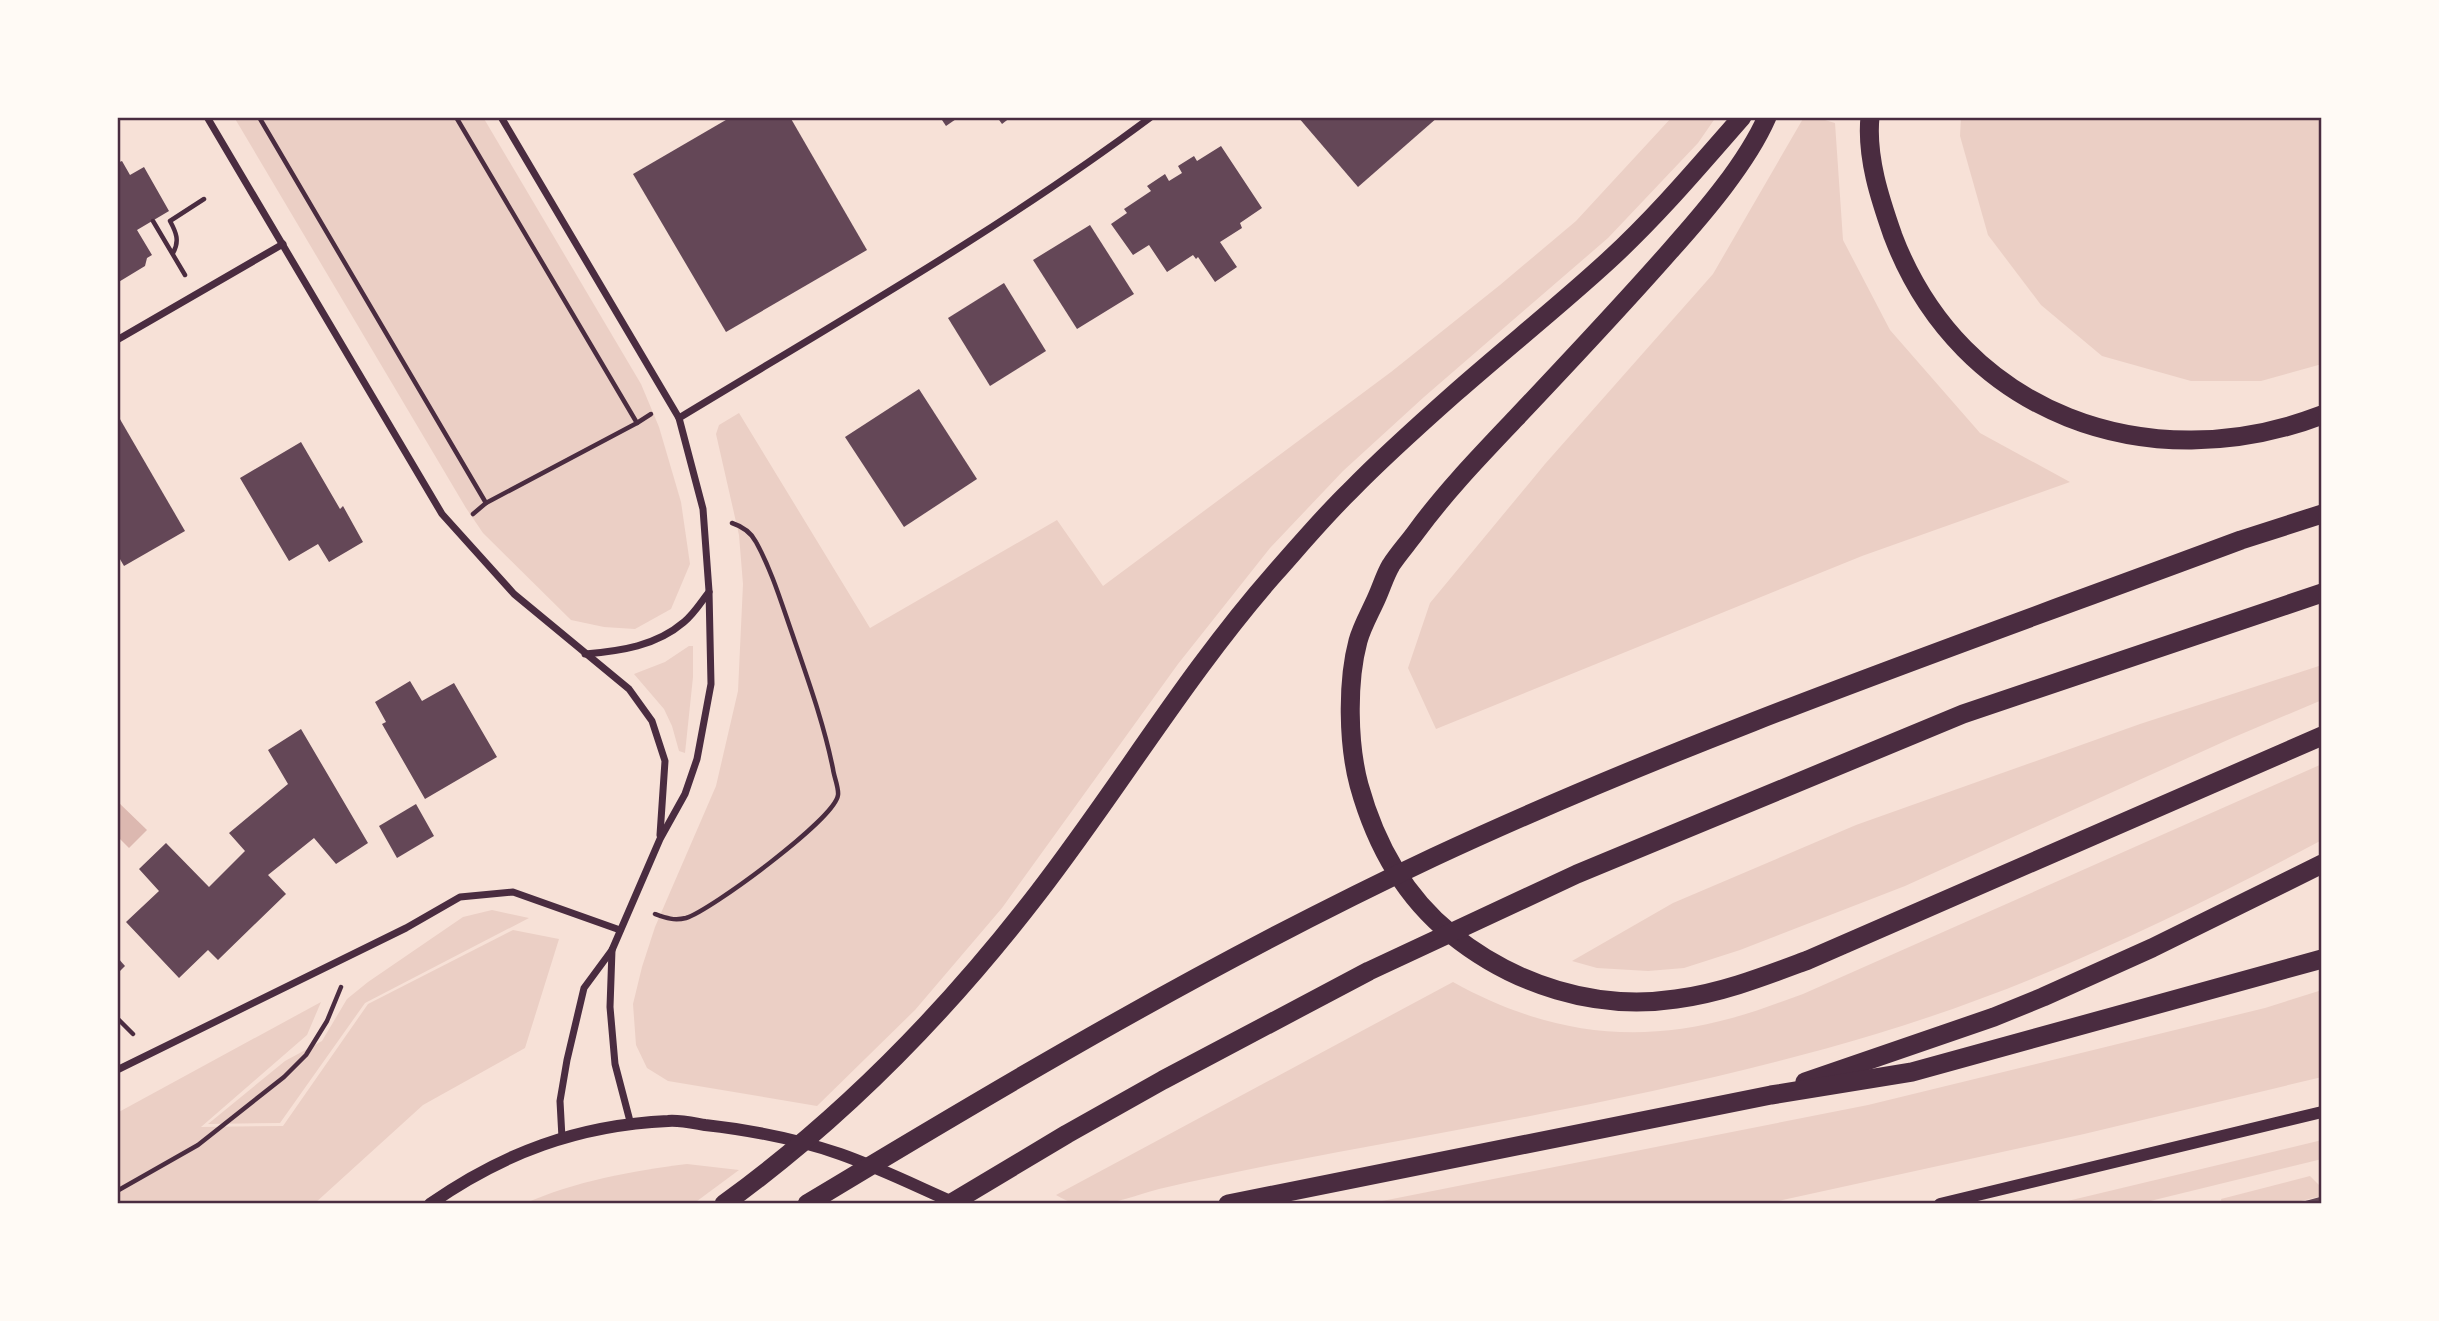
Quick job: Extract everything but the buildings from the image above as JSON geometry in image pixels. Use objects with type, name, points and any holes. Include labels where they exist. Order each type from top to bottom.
[{"type":"highway","points":[[724,1204],[845,1106],[975,971],[1039,891],[1208,655],[1271,578],[1350,490],[1457,391],[1611,258],[1680,188],[1742,117]]},
{"type":"highway","points":[[1767,117],[1760,132],[1704,213],[1608,322],[1439,500],[1391,566],[1358,641],[1351,693],[1351,738],[1357,776],[1381,848],[1423,908],[1470,949],[1499,967],[1539,984],[1578,997],[1642,1002],[1689,997],[1729,988],[1808,960],[2322,736]]},
{"type":"highway","points":[[1870,117],[1869,128],[1878,195],[1901,256],[1926,302],[1959,344],[2005,385],[2066,418],[2129,436],[2187,441],[2244,437],[2322,415]]},
{"type":"highway","points":[[807,1204],[1022,1074],[1116,1021],[1250,948],[1433,858],[1674,751],[2228,545],[2322,514]]},
{"type":"highway","points":[[950,1204],[1079,1127],[1333,990],[1577,874],[1964,714],[2322,593]]},
{"type":"highway","points":[[1771,1095],[1994,1017],[2043,997],[2322,864]]},
{"type":"highway","points":[[1228,1204],[1771,1095],[1912,1072],[2322,959]]},
{"type":"street","points":[[207,117],[442,514],[514,594],[629,689],[652,721],[665,761],[660,839]]},
{"type":"street","points":[[501,117],[679,418],[703,509],[709,591],[711,684],[697,759],[685,794],[660,839],[612,950],[584,988],[560,1101],[562,1138]]},
{"type":"street","points":[[679,418],[1006,219],[1088,164],[1151,117]]},
{"type":"street","points":[[117,340],[283,244]]},
{"type":"street","points":[[584,654],[620,651],[663,638],[687,621],[709,591]]},
{"type":"street","points":[[117,1070],[355,953],[460,897],[513,892],[620,930]]},
{"type":"street","points":[[612,950],[610,1007],[615,1064],[631,1125]]},
{"type":"street","points":[[1940,1204],[2322,1112]]},
{"type":"street","points":[[430,1204],[485,1168],[516,1153],[562,1138],[631,1125],[670,1121],[712,1125],[786,1139],[837,1153],[958,1204]]},
{"type":"path","points":[[259,117],[486,503],[654,413]]},
{"type":"path","points":[[456,117],[637,423]]},
{"type":"path","points":[[173,254],[178,245],[170,221],[204,199]]},
{"type":"path","points":[[153,221],[196,294]]},
{"type":"path","points":[[655,914],[671,920],[686,918],[711,906],[793,844],[832,807],[838,795],[818,710],[781,603],[755,539],[740,526],[732,523]]},
{"type":"path","points":[[117,1191],[198,1145],[284,1077],[306,1055],[327,1021],[355,953]]},
{"type":"shaded area","points":[[234,117],[483,117],[641,384],[659,427],[681,502],[690,564],[671,609],[635,629],[604,627],[571,620],[483,533]]},
{"type":"shaded area","points":[[1672,117],[1716,117],[1698,143],[1608,238],[1343,471],[1270,548],[1178,664],[1002,908],[915,1010],[817,1106],[668,1081],[647,1068],[636,1045],[633,1004],[655,927],[716,786],[738,691],[743,584],[739,535],[716,434],[719,425],[739,413],[870,628],[1057,520],[1103,586],[1391,372],[1500,285],[1576,221]]},
{"type":"shaded area","points":[[1804,117],[1835,123],[1843,240],[1890,330],[1980,433],[2070,482],[1862,556],[1436,729],[1408,668],[1430,603],[1545,464],[1713,274]]},
{"type":"shaded area","points":[[1961,117],[2322,117],[2322,364],[2261,381],[2191,381],[2102,356],[2041,305],[1988,235],[1960,136]]},
{"type":"shaded area","points":[[693,646],[693,677],[685,753],[679,751],[664,709],[634,674],[665,662]]},
{"type":"shaded area","points":[[2322,665],[2322,700],[1905,886],[1740,950],[1684,968],[1648,971],[1597,968],[1572,961],[1673,903],[1856,825],[2140,724]]},
{"type":"shaded area","points":[[2322,764],[2322,840],[2104,948],[1991,995],[1934,1015],[1876,1034],[1728,1074],[1261,1167],[1117,1201],[1084,1205],[1056,1195],[1453,982],[1520,1013],[1589,1029],[1659,1031],[1695,1027],[1732,1018],[1803,994]]},
{"type":"shaded area","points":[[117,801],[147,830],[129,848],[117,836]]},
{"type":"shaded area","points":[[492,910],[529,918],[365,1003],[280,1123],[208,1124],[285,1061],[322,1041],[347,999],[368,982],[463,917]]},
{"type":"shaded area","points":[[513,930],[559,939],[525,1048],[423,1105],[314,1204],[117,1204],[117,1113],[321,1002],[307,1035],[201,1127],[283,1126],[368,1004]]},
{"type":"shaded area","points":[[2322,990],[2322,1077],[2084,1134],[1764,1204],[1367,1204],[1868,1105],[2265,1008]]},
{"type":"shaded area","points":[[2322,1140],[2322,1159],[2138,1204],[2055,1204]]},
{"type":"shaded area","points":[[687,1164],[739,1170],[693,1204],[524,1204],[563,1189],[604,1178]]},
{"type":"shaded area","points":[[2310,1176],[2322,1188],[2322,1196],[2288,1204],[2222,1204],[2221,1199]]}]
